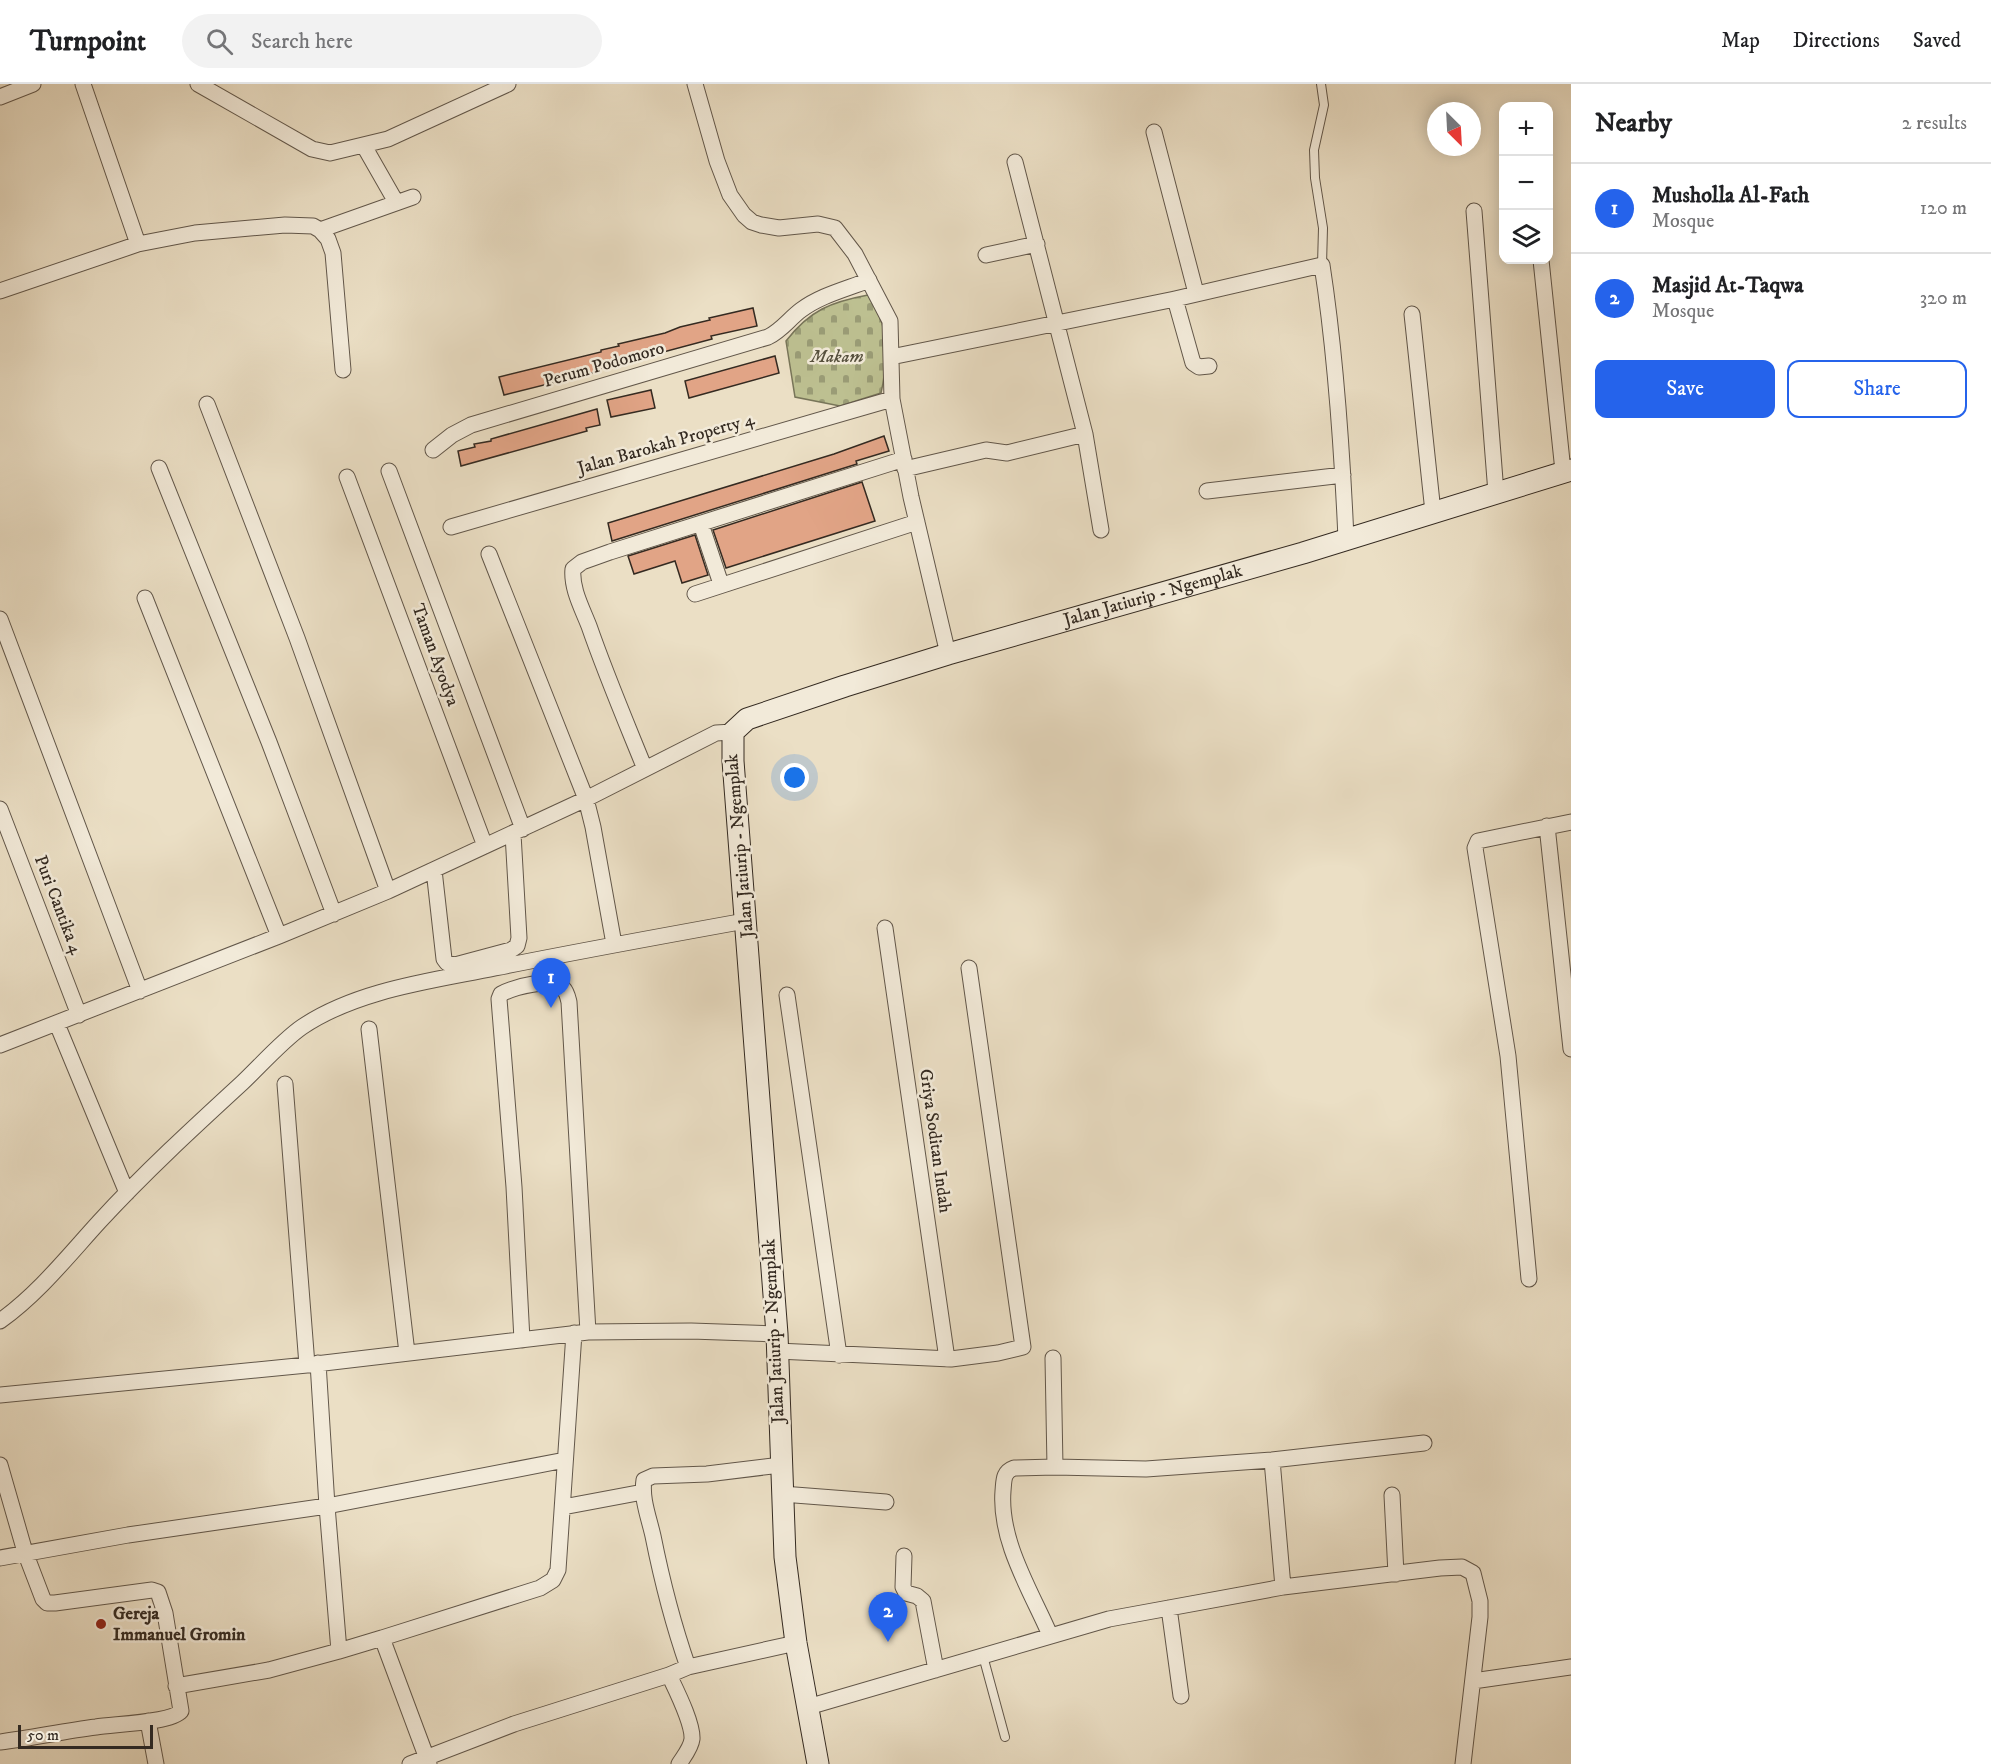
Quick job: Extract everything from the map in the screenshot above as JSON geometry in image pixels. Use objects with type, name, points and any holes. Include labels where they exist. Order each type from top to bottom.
[{"type":"street","points":[[0,97],[33,84]]},
{"type":"street","points":[[83,84],[138,244]]},
{"type":"street","points":[[198,84],[312,149],[330,153],[388,139],[508,84]]},
{"type":"street","points":[[695,84],[717,161],[730,195],[740,210],[752,222],[761,225],[779,228],[818,224],[835,228],[855,254],[890,321],[892,399],[904,464],[948,654]]},
{"type":"street","points":[[1154,132],[1196,293]]},
{"type":"street","points":[[364,146],[396,202]]},
{"type":"street","points":[[1016,162],[1085,434],[1101,530]]},
{"type":"street","points":[[320,230],[413,197]]},
{"type":"street","points":[[1474,211],[1496,493]]},
{"type":"street","points":[[0,291],[138,244],[195,233],[285,225],[313,226],[328,238],[333,253],[343,370]]},
{"type":"street","points":[[986,255],[1037,244]]},
{"type":"street","points":[[1541,264],[1567,471]]},
{"type":"street","points":[[891,357],[1175,299],[1322,265],[1329,310],[1346,539]]},
{"type":"street","name":"Perum Podomoro","points":[[433,450],[452,435],[471,425],[768,337],[780,331],[800,311],[816,301],[870,280]]},
{"type":"street","points":[[1175,299],[1193,363],[1199,368],[1209,366]]},
{"type":"street","points":[[1412,314],[1433,512]]},
{"type":"street","name":"Jalan Barokah Property 4","points":[[451,527],[892,399]]},
{"type":"street","points":[[207,404],[297,638],[387,891]]},
{"type":"street","points":[[645,769],[600,660],[572,580],[573,569],[595,556],[904,464],[986,450],[1007,453],[1085,434]]},
{"type":"street","points":[[159,468],[269,742],[334,914]]},
{"type":"street","points":[[389,471],[518,831],[519,938],[517,946],[511,951],[455,965],[447,963],[444,959],[434,870]]},
{"type":"street","name":"Jalan Jatiurip - Ngemplak","points":[[818,1764],[796,1643],[785,1557],[777,1343],[732,752],[733,732],[747,719],[767,711],[948,654],[1346,539],[1567,471]]},
{"type":"street","points":[[1207,490],[1343,475]]},
{"type":"street","name":"Taman Ayodya","points":[[348,477],[485,846]]},
{"type":"street","points":[[695,594],[917,522]]},
{"type":"street","points":[[700,524],[721,584]]},
{"type":"street","points":[[489,554],[586,799],[614,944]]},
{"type":"street","points":[[145,598],[279,936]]},
{"type":"street","points":[[0,619],[140,991]]},
{"type":"street","points":[[0,1045],[334,914],[586,799],[716,733],[733,732]]},
{"type":"street","name":"Puri Cantika 4","points":[[0,809],[79,1015]]},
{"type":"street","points":[[1529,1278],[1508,1056],[1475,848],[1478,841],[1571,822]]},
{"type":"street","points":[[1547,826],[1571,1047]]},
{"type":"street","name":"Griya Soditan Indah","points":[[885,928],[947,1359]]},
{"type":"street","points":[[0,1321],[35,1293],[127,1193],[173,1147],[300,1028],[326,1013],[354,1000],[434,980],[614,944],[747,935]]},
{"type":"street","points":[[0,1395],[312,1364],[581,1333],[691,1331],[777,1343],[839,1355],[947,1359],[974,1357],[1023,1347],[969,968]]},
{"type":"street","points":[[176,1686],[269,1670],[339,1651],[540,1588],[553,1580],[558,1570],[565,1460],[581,1333],[569,1002],[568,995],[563,988],[548,982],[508,991],[501,994],[499,999],[514,1187],[522,1340]]},
{"type":"street","points":[[786,995],[839,1355]]},
{"type":"street","points":[[57,1024],[127,1193]]},
{"type":"street","points":[[369,1029],[408,1353]]},
{"type":"street","points":[[285,1084],[327,1506],[339,1651]]},
{"type":"street","points":[[1053,1358],[1055,1467]]},
{"type":"street","points":[[1050,1635],[1004,1522],[1002,1507],[1005,1475],[1008,1470],[1055,1467],[1146,1469],[1272,1460],[1424,1443]]},
{"type":"street","points":[[0,1558],[128,1535],[327,1506],[565,1460]]},
{"type":"street","points":[[1272,1460],[1283,1587]]},
{"type":"street","points":[[0,1465],[25,1552],[43,1599],[47,1603],[152,1590],[158,1592],[165,1613],[181,1711],[148,1721],[0,1742]]},
{"type":"street","points":[[688,1667],[670,1614],[643,1492],[644,1480],[652,1476],[707,1474],[781,1465]]},
{"type":"street","points":[[562,1508],[643,1492]]},
{"type":"street","points":[[782,1494],[886,1502]]},
{"type":"street","points":[[1392,1495],[1396,1574]]},
{"type":"street","points":[[904,1556],[903,1587],[906,1593],[917,1596],[923,1601],[936,1670]]},
{"type":"street","points":[[808,1707],[1109,1619],[1283,1587],[1462,1567],[1473,1573],[1478,1589],[1480,1609],[1463,1764]]},
{"type":"street","points":[[1169,1608],[1180,1696]]},
{"type":"street","points":[[382,1638],[428,1761]]},
{"type":"street","points":[[410,1764],[428,1761],[514,1724],[688,1667],[796,1643]]},
{"type":"street","points":[[1473,1681],[1571,1667]]},
{"type":"street","points":[[669,1675],[682,1704],[691,1733],[689,1748],[679,1764]]},
{"type":"street","points":[[148,1721],[156,1764]]},
{"type":"lane","points":[[1321,84],[1324,105],[1314,150],[1315,178],[1323,228],[1322,265]]},
{"type":"lane","points":[[983,1656],[1005,1737]]},
{"type":"green space","name":"Makam","points":[[868,295],[883,325],[885,365],[881,393],[840,406],[795,397],[786,341],[804,322],[822,309],[832,304]]},
{"type":"building","points":[[753,308],[757,326],[711,336],[712,339],[504,395],[499,377],[601,352],[601,350],[619,346],[618,344]]},
{"type":"building","points":[[775,356],[779,373],[689,398],[685,381]]},
{"type":"building","points":[[651,390],[655,408],[611,417],[607,400]]},
{"type":"building","points":[[597,409],[600,425],[586,428],[587,431],[461,466],[458,451],[475,447],[474,444]]},
{"type":"building","points":[[884,436],[889,451],[856,461],[857,464],[612,541],[608,523],[834,454]]},
{"type":"building","points":[[862,482],[875,521],[726,568],[713,530]]},
{"type":"building","points":[[695,535],[708,575],[682,583],[675,561],[634,574],[628,556]]},
{"type":"place","name":"Musholla Al-Fath","points":[[551,1008]]},
{"type":"place","name":"Gereja Immanuel Gromin","points":[[101,1624]]},
{"type":"place","name":"Masjid At-Taqwa","points":[[888,1642]]}]
